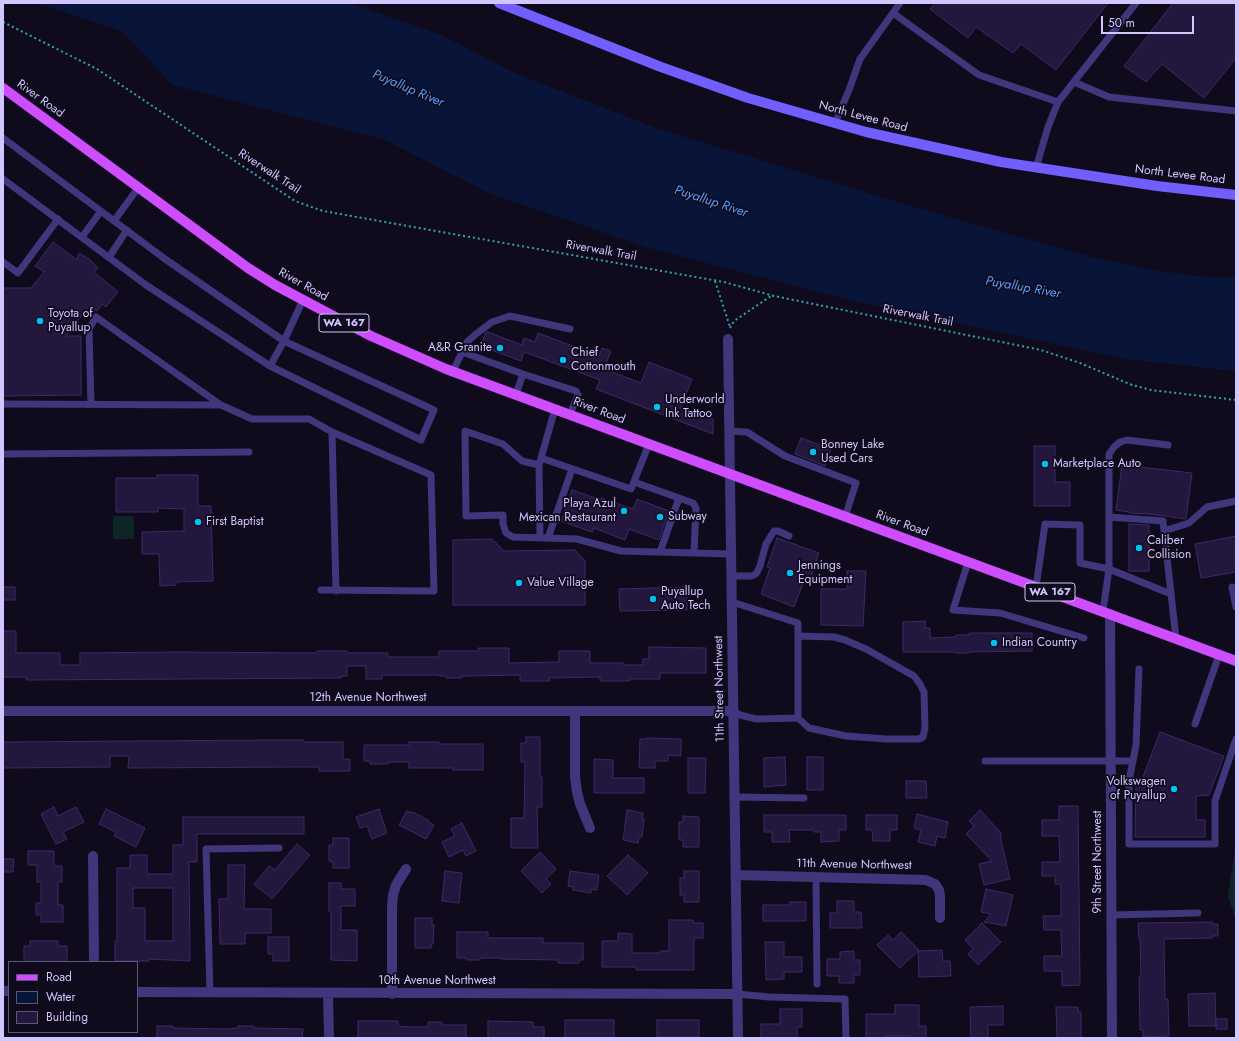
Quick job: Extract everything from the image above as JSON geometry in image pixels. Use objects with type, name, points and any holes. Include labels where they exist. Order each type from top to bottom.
[{"type":"main road","name":"River Road","points":[[3,88],[248,268],[303,300],[371,336],[453,371],[1236,661]]},
{"type":"street","name":"North Levee Road","points":[[501,3],[661,67],[748,98],[835,124],[1001,162],[1157,186],[1236,195]]},
{"type":"street","name":"11th Street Northwest","points":[[729,334],[738,1038]]},
{"type":"street","name":"9th Street Northwest","points":[[1106,613],[1111,760],[1112,1038]]},
{"type":"street","name":"12th Avenue Northwest","points":[[3,711],[733,711]]},
{"type":"street","points":[[575,711],[575,777],[580,804],[590,828]]},
{"type":"street","points":[[94,856],[94,961]]},
{"type":"street","points":[[392,994],[393,895],[396,885],[406,868]]},
{"type":"street","name":"11th Avenue Northwest","points":[[736,875],[929,881],[935,884],[940,892],[940,918]]},
{"type":"street","name":"10th Avenue Northwest","points":[[138,992],[328,994],[737,994]]},
{"type":"street","points":[[328,994],[328,1038]]},
{"type":"lane","points":[[835,124],[860,58],[900,3]]},
{"type":"lane","points":[[1036,168],[1048,127],[1058,102],[1136,3]]},
{"type":"lane","points":[[892,13],[979,75],[1058,102]]},
{"type":"lane","points":[[1074,82],[1109,97],[1236,110]]},
{"type":"lane","points":[[3,138],[165,259],[284,341],[434,410],[421,440],[270,366],[146,285],[3,179]]},
{"type":"lane","points":[[114,221],[138,188]]},
{"type":"lane","points":[[82,237],[101,211]]},
{"type":"lane","points":[[3,262],[18,273],[58,219]]},
{"type":"lane","points":[[109,257],[127,230]]},
{"type":"lane","points":[[270,366],[284,341],[303,300]]},
{"type":"lane","points":[[453,371],[467,342],[492,322],[510,316],[570,329]]},
{"type":"lane","points":[[91,404],[89,329],[96,317],[221,405],[252,419],[309,419],[332,432],[431,475],[434,591],[321,590]]},
{"type":"lane","points":[[462,352],[576,391],[578,395],[570,414]]},
{"type":"lane","points":[[516,394],[523,374]]},
{"type":"lane","points":[[3,404],[221,405]]},
{"type":"lane","points":[[540,538],[540,462],[555,409]]},
{"type":"lane","points":[[649,444],[631,489],[572,469],[540,462],[522,461],[503,444],[465,431],[466,516],[502,515],[502,524],[506,533],[513,537],[577,539],[621,551],[731,554]]},
{"type":"lane","points":[[730,431],[747,432],[785,456],[856,483],[845,517]]},
{"type":"lane","points":[[332,432],[336,591]]},
{"type":"lane","points":[[1106,613],[1110,570],[1110,454],[1114,447],[1120,442],[1127,440],[1168,445]]},
{"type":"lane","points":[[3,454],[249,452]]},
{"type":"lane","points":[[548,538],[572,469]]},
{"type":"lane","points":[[634,482],[693,504],[696,508],[694,553]]},
{"type":"lane","points":[[660,552],[679,498]]},
{"type":"lane","points":[[1164,531],[1189,523],[1207,507],[1236,501]]},
{"type":"lane","points":[[1109,517],[1163,521],[1176,639]]},
{"type":"lane","points":[[1036,587],[1045,524],[1080,525],[1080,563],[1110,570],[1171,594]]},
{"type":"lane","points":[[731,576],[751,576],[756,574],[760,566],[766,544],[774,531],[778,531],[789,536]]},
{"type":"lane","points":[[968,562],[954,610],[1000,612],[1084,638]]},
{"type":"lane","points":[[1232,588],[1236,607]]},
{"type":"lane","points":[[732,602],[798,624],[798,718]]},
{"type":"lane","points":[[733,711],[740,715],[756,719],[798,718],[809,728],[846,736],[887,739],[919,739],[923,737],[925,728],[924,692],[914,676],[866,649],[845,640],[834,637],[798,636]]},
{"type":"lane","points":[[1196,724],[1219,655]]},
{"type":"lane","points":[[1140,669],[1136,745],[1129,781],[1129,844],[1215,844],[1215,801],[1236,739]]},
{"type":"lane","points":[[985,761],[1133,761]]},
{"type":"lane","points":[[734,797],[804,798]]},
{"type":"lane","points":[[210,993],[206,850],[279,848]]},
{"type":"lane","points":[[816,878],[817,984]]},
{"type":"lane","points":[[1111,915],[1198,913]]},
{"type":"lane","points":[[737,994],[769,997],[845,999],[846,1038]]},
{"type":"path","name":"Riverwalk Trail","points":[[3,22],[97,69],[295,201],[323,211],[714,281],[772,296],[1041,350],[1080,363],[1132,385],[1151,390],[1236,400]]},
{"type":"path","points":[[714,281],[729,334]]},
{"type":"path","points":[[729,334],[734,320],[772,296]]},
{"type":"green space","points":[[113,516],[134,516],[134,539],[113,539]]},
{"type":"green space","points":[[1236,842],[1236,920],[1228,896]]},
{"type":"water","name":"Puyallup River","points":[[38,3],[349,3],[439,34],[517,74],[656,128],[917,208],[1095,258],[1159,271],[1215,278],[1236,277],[1236,371],[1126,359],[861,303],[649,248],[491,194],[385,140],[173,85],[121,31]]},
{"type":"building","points":[[935,3],[1108,3],[1056,70],[1021,44],[1013,53],[976,27],[968,38],[930,9]]},
{"type":"building","points":[[1173,3],[1236,3],[1236,58],[1204,98],[1162,64],[1146,82],[1124,66]]},
{"type":"building","name":"Toyota of Puyallup","points":[[53,242],[77,260],[79,253],[89,259],[98,268],[94,272],[118,292],[106,307],[102,304],[97,311],[89,306],[66,336],[81,336],[81,395],[3,396],[3,288],[31,288],[44,272],[35,266]]},
{"type":"building","points":[[486,332],[522,345],[524,338],[535,342],[538,333],[599,356],[602,348],[611,351],[604,369],[641,383],[649,362],[692,379],[681,407],[713,419],[713,434],[596,389],[600,380],[524,352],[521,361],[481,346]]},
{"type":"building","name":"Bonney Lake Used Cars","points":[[801,438],[831,449],[825,466],[795,454]]},
{"type":"building","name":"Marketplace Auto","points":[[1034,446],[1055,446],[1055,482],[1070,482],[1070,506],[1034,506]]},
{"type":"building","points":[[1122,465],[1192,473],[1186,519],[1129,513],[1116,510]]},
{"type":"building","name":"First Baptist","points":[[157,475],[198,475],[198,506],[211,506],[213,581],[176,582],[176,585],[160,586],[159,554],[142,554],[142,532],[184,531],[184,509],[158,508],[158,512],[116,512],[116,478],[157,478]]},
{"type":"building","points":[[572,490],[633,509],[637,499],[669,511],[659,540],[629,529],[625,540],[594,528],[592,532],[561,521]]},
{"type":"building","name":"Caliber Collision","points":[[1129,524],[1149,525],[1149,571],[1129,571]]},
{"type":"building","points":[[1236,536],[1236,572],[1201,578],[1195,544]]},
{"type":"building","name":"Jennings Equipment","points":[[777,538],[819,553],[810,580],[805,578],[794,607],[761,594],[770,568],[767,567]]},
{"type":"building","name":"Value Village","points":[[492,539],[504,551],[575,550],[585,561],[585,605],[453,605],[453,540]]},
{"type":"building","points":[[847,571],[866,571],[863,626],[821,625],[821,589],[847,589]]},
{"type":"building","points":[[3,587],[15,587],[15,600],[3,600]]},
{"type":"building","name":"Puyallup Auto Tech","points":[[687,587],[687,610],[620,611],[619,589]]},
{"type":"building","points":[[925,621],[925,628],[930,628],[930,638],[956,637],[956,635],[969,635],[969,633],[1032,633],[1032,651],[969,653],[903,652],[903,622]]},
{"type":"building","points":[[3,631],[16,631],[16,653],[60,653],[60,665],[80,665],[80,653],[317,653],[317,651],[347,651],[347,653],[388,653],[388,657],[439,657],[439,651],[478,651],[478,648],[509,648],[509,663],[559,662],[559,651],[590,651],[590,663],[624,663],[624,665],[643,665],[643,659],[649,659],[649,647],[706,648],[706,673],[660,673],[660,679],[630,679],[630,681],[600,681],[600,677],[549,678],[550,681],[520,681],[520,675],[462,676],[462,678],[446,678],[446,676],[439,675],[382,675],[382,679],[366,679],[366,666],[347,666],[347,676],[341,676],[341,678],[26,680],[26,677],[3,677]]},
{"type":"building","name":"Volkswagen of Puyallup","points":[[1160,732],[1224,756],[1209,795],[1196,796],[1196,820],[1205,820],[1205,837],[1135,837],[1136,782],[1141,782]]},
{"type":"building","points":[[526,737],[540,737],[542,807],[537,807],[538,848],[511,848],[511,818],[524,818],[525,762],[521,762],[521,743],[526,743]]},
{"type":"building","points":[[640,739],[681,739],[681,756],[668,755],[668,761],[655,761],[655,768],[639,768]]},
{"type":"building","points":[[304,740],[304,742],[343,742],[343,759],[350,759],[350,771],[319,771],[319,767],[128,768],[129,756],[110,756],[110,767],[3,768],[3,742]]},
{"type":"building","points":[[409,742],[483,744],[483,770],[409,768],[409,762],[370,764],[370,761],[364,761],[364,745],[409,745]]},
{"type":"building","points":[[785,757],[786,785],[764,787],[764,758]]},
{"type":"building","points":[[807,757],[823,757],[823,790],[807,790]]},
{"type":"building","points":[[688,758],[706,758],[705,793],[688,793]]},
{"type":"building","points":[[594,759],[613,760],[613,778],[644,778],[644,793],[594,793]]},
{"type":"building","points":[[906,781],[926,781],[927,798],[906,798]]},
{"type":"building","points":[[1059,806],[1078,806],[1080,985],[1062,986],[1062,971],[1044,971],[1044,956],[1062,956],[1061,930],[1044,930],[1043,916],[1061,916],[1060,884],[1055,884],[1055,876],[1042,876],[1042,862],[1060,862],[1059,836],[1042,836],[1042,820],[1059,820]]},
{"type":"building","points":[[54,807],[58,816],[76,807],[84,822],[63,832],[67,839],[56,844],[41,814]]},
{"type":"building","points":[[106,809],[145,828],[136,847],[114,836],[116,832],[99,824]]},
{"type":"building","points":[[379,809],[387,833],[372,839],[367,826],[360,828],[356,817]]},
{"type":"building","points":[[627,810],[643,813],[642,819],[644,819],[642,837],[639,837],[638,843],[623,840]]},
{"type":"building","points":[[980,810],[1002,834],[1000,836],[1010,879],[984,885],[979,864],[992,861],[966,834],[974,826],[969,821]]},
{"type":"building","points":[[407,811],[413,812],[434,825],[426,839],[399,825]]},
{"type":"building","points":[[917,814],[948,822],[945,838],[937,836],[935,846],[918,842],[921,830],[914,828]]},
{"type":"building","points":[[764,815],[846,815],[846,830],[839,830],[839,841],[821,842],[821,832],[814,832],[814,830],[789,830],[790,842],[772,842],[772,832],[764,832]]},
{"type":"building","points":[[866,815],[897,815],[897,830],[890,830],[890,841],[873,841],[872,830],[866,830]]},
{"type":"building","points":[[683,816],[699,817],[699,847],[683,847],[683,840],[679,840],[679,822],[683,822]]},
{"type":"building","points":[[183,817],[304,817],[304,834],[197,834],[197,862],[189,862],[190,961],[149,959],[149,961],[115,961],[115,941],[117,941],[117,868],[130,868],[130,855],[147,855],[147,874],[173,874],[173,845],[183,845]],"holes":[[[133,888],[173,888],[173,941],[145,941],[145,908],[133,908]]]},
{"type":"building","points":[[462,823],[476,851],[466,856],[463,850],[449,857],[442,842],[455,836],[451,829]]},
{"type":"building","points":[[333,838],[349,838],[349,868],[333,868],[333,862],[329,861],[329,845],[333,845]]},
{"type":"building","points":[[297,844],[310,855],[272,899],[254,884],[269,866],[275,870]]},
{"type":"building","points":[[28,851],[54,851],[54,866],[62,866],[62,882],[58,882],[58,905],[63,905],[63,922],[41,922],[41,915],[36,915],[36,903],[41,903],[41,882],[37,882],[37,865],[28,865]]},
{"type":"building","points":[[540,852],[556,869],[546,879],[551,884],[542,893],[521,871]]},
{"type":"building","points":[[628,855],[648,873],[627,895],[607,876]]},
{"type":"building","points":[[3,859],[14,859],[13,872],[3,872]]},
{"type":"building","points":[[228,865],[245,865],[244,909],[271,909],[271,933],[245,933],[245,944],[220,944],[219,899],[228,899]]},
{"type":"building","points":[[445,871],[462,873],[459,903],[442,901]]},
{"type":"building","points":[[570,871],[599,875],[597,890],[591,889],[591,893],[573,890],[573,887],[568,886]]},
{"type":"building","points":[[684,871],[699,871],[699,902],[684,902],[684,895],[680,895],[680,878],[684,878]]},
{"type":"building","points":[[329,883],[341,883],[341,889],[355,889],[355,906],[341,906],[341,930],[357,930],[357,961],[331,960],[331,912],[329,912]]},
{"type":"building","points":[[986,889],[1013,895],[1006,926],[984,922],[991,914],[981,912]]},
{"type":"building","points":[[837,901],[854,901],[854,912],[861,912],[862,928],[830,928],[830,913],[837,913]]},
{"type":"building","points":[[790,902],[806,902],[806,921],[763,921],[763,905],[790,905]]},
{"type":"building","points":[[415,918],[432,918],[432,925],[434,925],[433,944],[431,948],[415,948]]},
{"type":"building","points":[[669,920],[693,920],[693,923],[703,923],[703,938],[694,938],[694,970],[636,970],[636,967],[602,967],[602,941],[618,941],[618,933],[632,934],[632,953],[660,953],[660,951],[669,951]]},
{"type":"building","points":[[1212,922],[1212,924],[1218,924],[1218,936],[1212,936],[1212,938],[1164,939],[1165,999],[1168,999],[1169,1036],[1143,1037],[1143,1030],[1140,1030],[1139,976],[1141,976],[1138,923]]},
{"type":"building","points":[[982,923],[1001,942],[978,965],[968,954],[973,949],[965,940]]},
{"type":"building","points":[[457,932],[488,932],[488,938],[543,938],[543,943],[583,943],[583,960],[579,960],[579,963],[558,963],[558,960],[480,958],[480,960],[466,960],[466,958],[457,958]]},
{"type":"building","points":[[901,932],[919,950],[900,968],[877,945],[888,935],[893,940]]},
{"type":"building","points":[[268,937],[289,937],[289,961],[273,961],[273,954],[268,954]]},
{"type":"building","points":[[30,941],[58,941],[58,946],[67,946],[67,961],[24,961],[24,946],[30,946]]},
{"type":"building","points":[[765,942],[784,942],[784,957],[802,957],[802,972],[784,972],[784,979],[766,980]]},
{"type":"building","points":[[942,950],[943,961],[950,961],[951,976],[919,977],[918,951]]},
{"type":"building","points":[[854,951],[854,960],[860,960],[860,975],[854,975],[854,983],[839,983],[839,976],[827,976],[827,959],[840,959],[840,952]]},
{"type":"building","points":[[1215,993],[1216,1026],[1189,1026],[1188,994]]},
{"type":"building","points":[[895,1005],[919,1005],[919,1026],[926,1026],[926,1038],[884,1036],[884,1038],[866,1038],[866,1014],[895,1014]]},
{"type":"building","points":[[1003,1006],[1003,1025],[988,1025],[988,1038],[971,1038],[970,1007]]},
{"type":"building","points":[[1056,1007],[1078,1007],[1078,1012],[1081,1012],[1081,1038],[1057,1038]]},
{"type":"building","points":[[780,1009],[802,1009],[802,1027],[797,1027],[797,1038],[761,1038],[761,1024],[780,1024]]},
{"type":"building","points":[[1216,1019],[1227,1019],[1227,1029],[1216,1029]]},
{"type":"building","points":[[565,1020],[614,1020],[614,1038],[565,1038]]},
{"type":"building","points":[[657,1020],[699,1020],[699,1037],[657,1037]]},
{"type":"building","points":[[358,1021],[398,1021],[398,1026],[409,1027],[428,1027],[428,1022],[442,1022],[442,1025],[466,1025],[466,1038],[358,1038]]},
{"type":"building","points":[[488,1021],[533,1022],[533,1027],[544,1027],[544,1038],[488,1038]]},
{"type":"building","points":[[157,1026],[173,1026],[173,1028],[227,1029],[238,1028],[238,1026],[254,1026],[254,1028],[303,1029],[302,1038],[157,1038]]},
{"type":"place","name":"Toyota of Puyallup","points":[[40,321]]},
{"type":"place","name":"A&R Granite","points":[[500,348]]},
{"type":"place","name":"Chief Cottonmouth","points":[[563,360]]},
{"type":"place","name":"Underworld Ink Tattoo","points":[[657,407]]},
{"type":"place","name":"Bonney Lake Used Cars","points":[[813,452]]},
{"type":"place","name":"Marketplace Auto","points":[[1045,464]]},
{"type":"place","name":"Playa Azul Mexican Restaurant","points":[[624,511]]},
{"type":"place","name":"Subway","points":[[660,517]]},
{"type":"place","name":"First Baptist","points":[[198,522]]},
{"type":"place","name":"Caliber Collision","points":[[1139,548]]},
{"type":"place","name":"Jennings Equipment","points":[[790,573]]},
{"type":"place","name":"Value Village","points":[[519,583]]},
{"type":"place","name":"Puyallup Auto Tech","points":[[653,599]]},
{"type":"place","name":"Indian Country","points":[[994,643]]},
{"type":"place","name":"Volkswagen of Puyallup","points":[[1174,789]]}]
